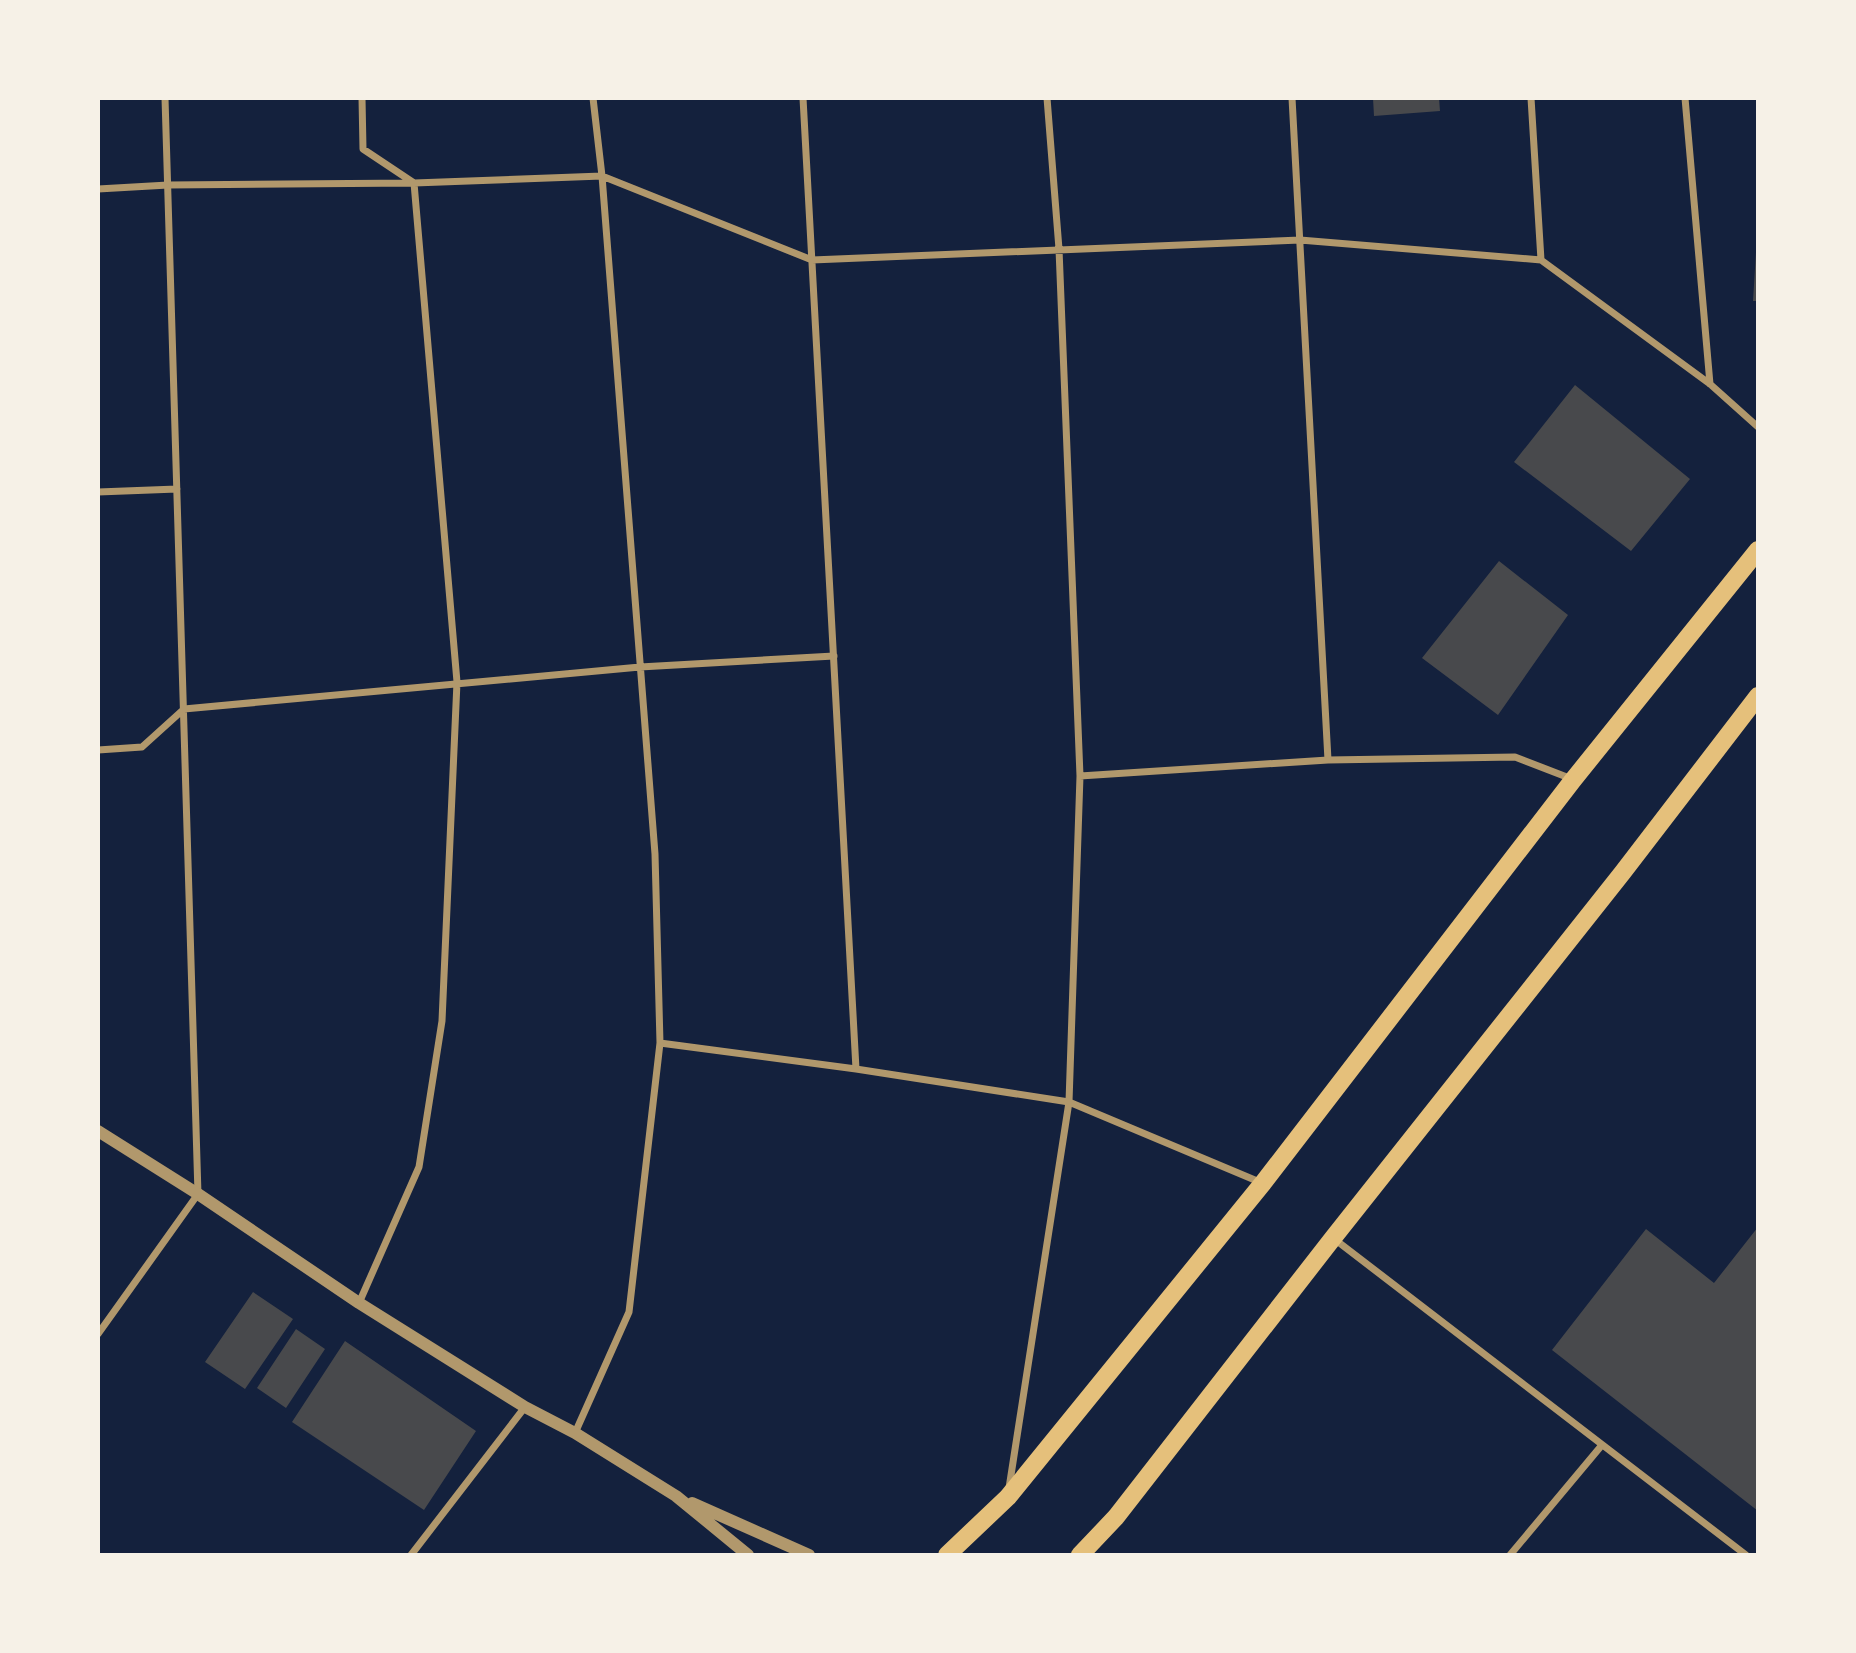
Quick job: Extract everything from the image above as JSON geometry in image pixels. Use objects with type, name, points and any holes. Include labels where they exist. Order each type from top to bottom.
[{"type":"main road","points":[[947,1555],[1008,1497],[1263,1183],[1573,780],[1758,550]]},
{"type":"main road","points":[[1080,1555],[1116,1517],[1758,696]]},
{"type":"street","points":[[98,1334],[198,1194],[165,98]]},
{"type":"street","points":[[362,98],[363,149],[414,183]]},
{"type":"street","points":[[575,1433],[629,1312],[660,1043],[655,854],[602,176],[593,98]]},
{"type":"street","points":[[803,98],[856,1069]]},
{"type":"street","points":[[1008,1497],[1069,1102],[1080,776],[1059,249],[1047,98]]},
{"type":"street","points":[[1292,98],[1328,760]]},
{"type":"street","points":[[1531,98],[1541,260]]},
{"type":"street","points":[[1685,98],[1710,384]]},
{"type":"street","points":[[98,189],[168,185],[414,183],[602,176],[812,260],[1300,240],[1541,260],[1710,384],[1758,427]]},
{"type":"street","points":[[359,1303],[419,1167],[442,1021],[457,682],[414,183]]},
{"type":"street","points":[[98,492],[177,489]]},
{"type":"street","points":[[98,750],[142,747],[184,709],[640,667],[834,656]]},
{"type":"street","points":[[1080,776],[1328,760],[1515,757],[1573,780]]},
{"type":"street","points":[[660,1043],[856,1069],[1069,1102],[1263,1183]]},
{"type":"street","points":[[98,1131],[198,1194],[359,1303],[525,1407],[575,1433],[676,1496],[748,1555]]},
{"type":"street","points":[[1332,1238],[1746,1555]]},
{"type":"street","points":[[411,1555],[525,1407]]},
{"type":"street","points":[[1510,1555],[1602,1445]]},
{"type":"street","points":[[676,1496],[809,1555]]},
{"type":"building","points":[[1373,98],[1439,98],[1440,111],[1374,116]]},
{"type":"building","points":[[1756,252],[1758,301],[1753,301]]},
{"type":"building","points":[[1575,385],[1690,479],[1631,551],[1514,462]]},
{"type":"building","points":[[1499,561],[1568,615],[1498,715],[1422,658]]},
{"type":"building","points":[[1758,1227],[1758,1511],[1552,1350],[1646,1229],[1714,1283]]},
{"type":"building","points":[[253,1292],[293,1319],[245,1389],[205,1362]]},
{"type":"building","points":[[296,1329],[325,1349],[286,1408],[257,1388]]},
{"type":"building","points":[[345,1341],[476,1431],[424,1510],[292,1422]]}]
